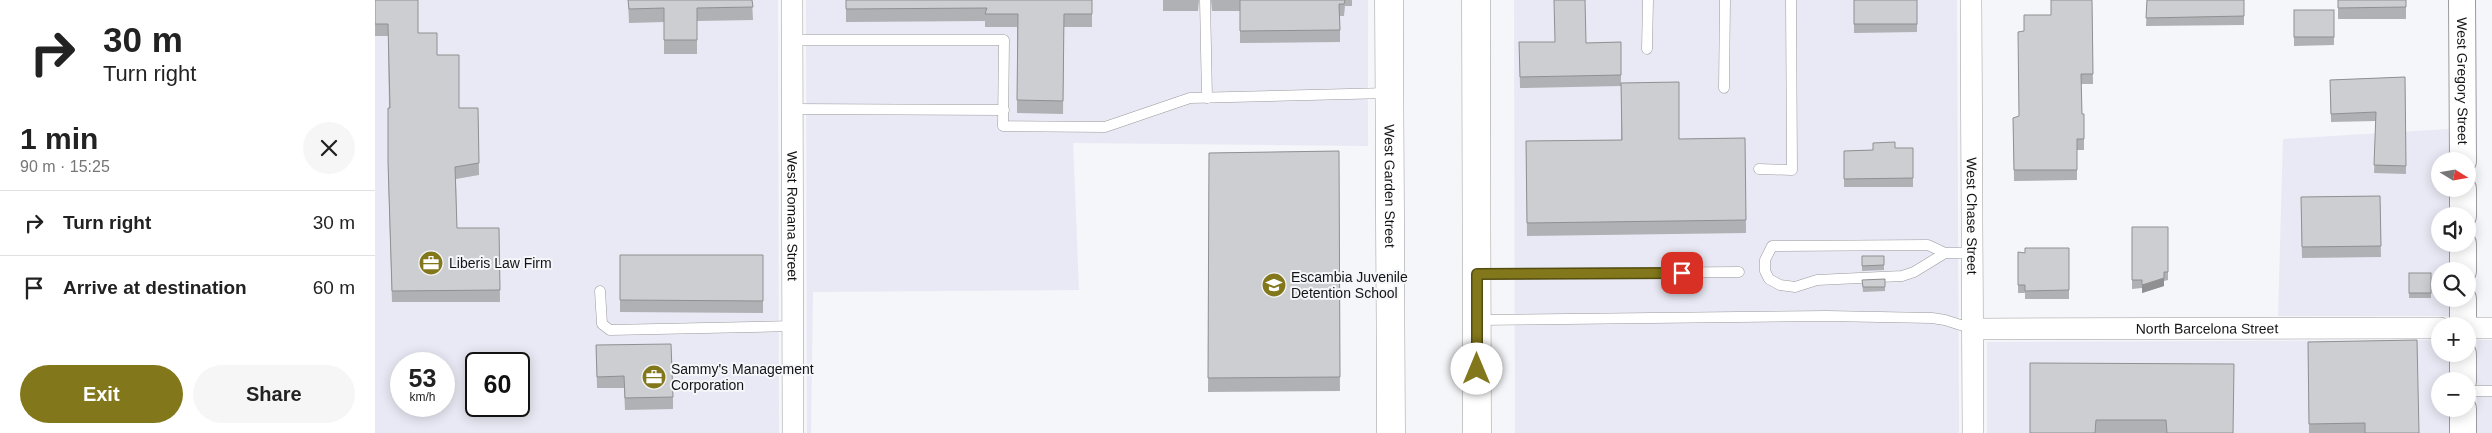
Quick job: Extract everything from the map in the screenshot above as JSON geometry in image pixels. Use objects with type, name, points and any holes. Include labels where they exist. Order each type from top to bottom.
[{"type":"main road","name":"West Garden Street","points":[[1389,0],[1391,433]]},
{"type":"main road","points":[[1476,0],[1477,433]]},
{"type":"street","name":"West Romana Street","points":[[792,0],[793,433]]},
{"type":"street","name":"West Chase Street","points":[[1971,0],[1973,433]]},
{"type":"street","name":"West Gregory Street","points":[[2462,0],[2463,152]]},
{"type":"street","name":"North Barcelona Street","points":[[1973,330],[2431,328]]},
{"type":"street","points":[[2476,328],[2492,328]]},
{"type":"street","points":[[2463,417],[2463,433]]},
{"type":"lane","points":[[1205,0],[1207,98]]},
{"type":"lane","points":[[1647,49],[1648,0]]},
{"type":"lane","points":[[1724,88],[1725,0]]},
{"type":"lane","points":[[1759,169],[1792,170],[1791,0]]},
{"type":"lane","points":[[792,40],[1004,40],[1003,126],[1105,127],[1190,98],[1389,93]]},
{"type":"lane","points":[[793,109],[1003,110]]},
{"type":"lane","points":[[1945,253],[1915,272],[1902,276],[1817,280],[1795,287],[1780,284],[1769,279],[1765,271],[1765,260],[1773,246],[1928,246],[1945,253],[1972,253]]},
{"type":"lane","points":[[1477,274],[1739,272]]},
{"type":"lane","points":[[600,291],[602,324],[610,330],[793,326]]},
{"type":"lane","points":[[1477,320],[1827,316],[1932,318],[1945,320],[1973,330]]},
{"type":"lane","points":[[2476,391],[2492,390]]},
{"type":"shaded area","points":[[375,0],[778,0],[779,433],[375,433]]},
{"type":"shaded area","points":[[806,0],[1368,0],[1368,146],[1073,143],[1079,290],[813,292],[811,433],[807,433]]},
{"type":"shaded area","points":[[1514,0],[1957,0],[1959,433],[1515,433]]},
{"type":"shaded area","points":[[2449,129],[2449,152],[2431,152],[2431,198],[2449,198],[2449,207],[2431,207],[2431,252],[2449,252],[2449,262],[2431,262],[2431,307],[2449,307],[2449,316],[2278,316],[2283,139]]},
{"type":"shaded area","points":[[2431,340],[2431,362],[2449,362],[2449,372],[2431,372],[2431,417],[2449,417],[2449,433],[1987,433],[1987,342]]},
{"type":"shaded area","points":[[2477,340],[2492,340],[2492,433],[2477,433]]},
{"type":"building","points":[[375,0],[418,0],[418,33],[437,33],[437,55],[459,55],[459,108],[478,108],[479,163],[455,167],[457,228],[499,228],[500,290],[392,291],[388,161],[388,108],[390,108],[388,24],[375,24]]},
{"type":"building","points":[[628,0],[752,0],[753,7],[697,8],[697,40],[664,40],[664,8],[629,9]]},
{"type":"building","points":[[846,0],[1092,0],[1092,14],[1064,14],[1063,101],[1017,100],[1018,14],[985,14],[987,8],[846,9]]},
{"type":"building","points":[[1240,0],[1345,0],[1344,4],[1339,4],[1340,30],[1240,31]]},
{"type":"building","points":[[1554,0],[1585,0],[1586,43],[1621,42],[1621,75],[1520,77],[1519,42],[1555,42]]},
{"type":"building","points":[[1854,0],[1917,0],[1917,24],[1854,24]]},
{"type":"building","points":[[2051,0],[2092,0],[2093,74],[2081,74],[2084,139],[2077,139],[2077,170],[2014,170],[2013,118],[2019,116],[2018,32],[2024,31],[2024,15],[2051,15]]},
{"type":"building","points":[[2147,0],[2244,0],[2244,16],[2146,18]]},
{"type":"building","points":[[2338,0],[2406,0],[2406,7],[2338,8]]},
{"type":"building","points":[[2294,10],[2334,10],[2334,37],[2294,37]]},
{"type":"building","points":[[2405,77],[2406,166],[2374,165],[2376,112],[2331,114],[2330,80]]},
{"type":"building","points":[[1679,82],[1679,139],[1745,138],[1746,220],[1527,223],[1526,141],[1622,140],[1621,83]]},
{"type":"building","points":[[1895,142],[1895,148],[1913,148],[1913,178],[1844,179],[1844,151],[1873,150],[1873,143]]},
{"type":"building","points":[[1339,151],[1340,377],[1208,378],[1209,153]]},
{"type":"building","points":[[2380,196],[2381,246],[2302,247],[2301,197]]},
{"type":"building","points":[[2132,227],[2168,227],[2168,272],[2164,272],[2164,278],[2142,285],[2142,280],[2132,280]]},
{"type":"building","points":[[2025,248],[2069,248],[2069,290],[2025,291],[2025,285],[2018,285],[2018,252],[2025,253]]},
{"type":"building","points":[[620,255],[763,255],[763,301],[620,300]]},
{"type":"building","points":[[1862,256],[1884,256],[1884,265],[1862,266]]},
{"type":"building","points":[[2409,273],[2431,273],[2431,293],[2409,293]]},
{"type":"building","points":[[1885,279],[1885,287],[1863,287],[1862,280]]},
{"type":"building","points":[[2417,340],[2419,433],[2365,433],[2365,423],[2309,424],[2308,342]]},
{"type":"building","points":[[671,344],[673,397],[625,398],[624,376],[597,377],[596,345]]},
{"type":"building","points":[[2030,363],[2234,364],[2233,433],[2167,433],[2166,420],[2096,420],[2095,433],[2030,433]]},
{"type":"place","name":"Liberis Law Firm","points":[[431,263]]},
{"type":"place","name":"Escambia Juvenile Detention School","points":[[1274,285]]},
{"type":"place","name":"Sammy's Management Corporation","points":[[654,377]]},
{"type":"route","points":[[1477,369],[1477,274],[1682,273]]}]
